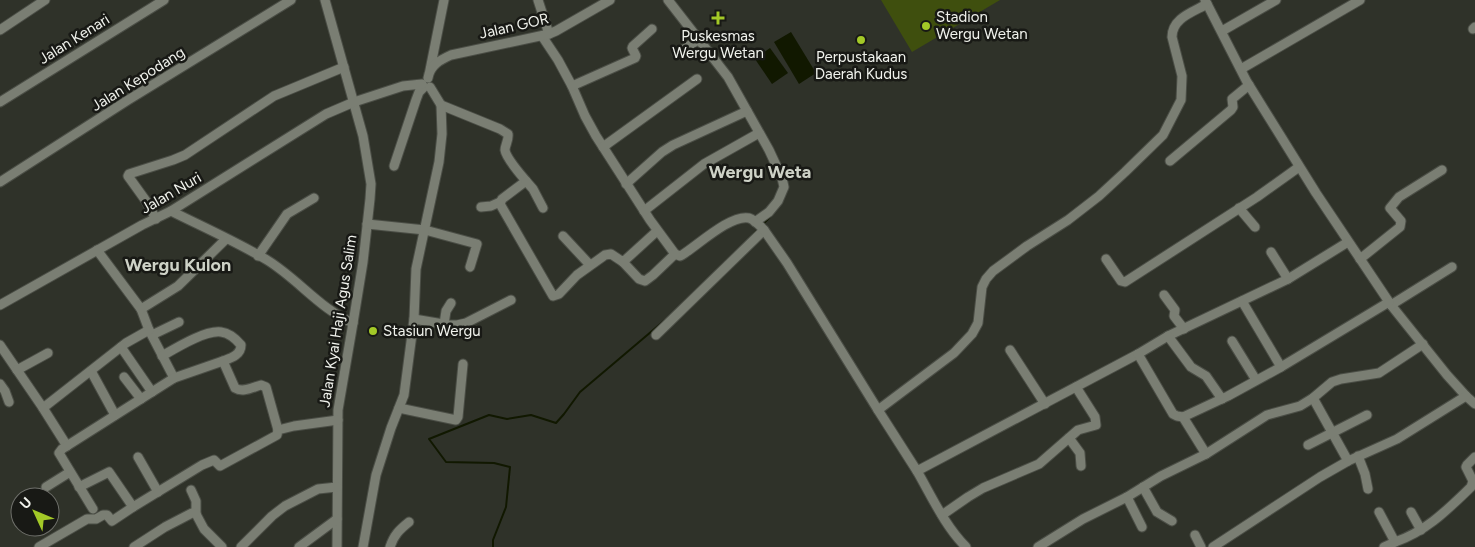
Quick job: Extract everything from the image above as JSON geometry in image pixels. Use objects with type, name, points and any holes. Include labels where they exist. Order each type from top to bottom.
[{"type":"street","points":[[0,30],[45,0]]},
{"type":"street","name":"Jalan Kenari","points":[[0,102],[164,0]]},
{"type":"street","name":"Jalan Kepodang","points":[[0,182],[291,0]]},
{"type":"street","name":"Jalan Kyai Haji Agus Salim","points":[[325,0],[354,102],[371,184],[353,324],[338,410],[337,547]]},
{"type":"street","points":[[394,166],[419,92],[427,81],[444,0]]},
{"type":"street","points":[[538,0],[545,35],[572,86],[585,116],[657,231],[675,254],[680,256],[735,220],[748,218],[760,226],[787,263],[942,515],[958,539],[966,547]]},
{"type":"street","name":"Jalan GOR","points":[[354,102],[403,86],[427,81],[440,61],[451,54],[556,32],[610,0]]},
{"type":"street","points":[[656,335],[760,226],[781,196],[784,187],[775,163],[728,77],[668,0]]},
{"type":"street","points":[[1222,31],[1276,0]]},
{"type":"street","points":[[1241,69],[1360,0]]},
{"type":"street","points":[[878,410],[954,353],[972,334],[978,323],[982,287],[993,271],[1027,246],[1068,220],[1099,196],[1163,135],[1181,100],[1182,76],[1172,30],[1178,20],[1206,2],[1250,85],[1299,167],[1348,242],[1390,303],[1466,396],[1475,404]]},
{"type":"street","points":[[572,86],[635,58],[633,46],[652,28]]},
{"type":"street","points":[[677,54],[699,38]]},
{"type":"street","points":[[156,219],[146,201],[130,181],[129,174],[185,155],[274,96],[344,67]]},
{"type":"street","points":[[603,147],[697,79]]},
{"type":"street","points":[[363,547],[376,474],[404,395],[414,319],[416,269],[442,144],[441,106],[427,81]]},
{"type":"street","points":[[1170,160],[1231,110],[1232,99],[1250,85]]},
{"type":"street","name":"Jalan Nuri","points":[[0,305],[156,219],[326,114],[354,102]]},
{"type":"street","points":[[441,106],[500,129],[508,134],[505,147],[506,154],[533,189],[543,208]]},
{"type":"street","points":[[626,184],[662,152],[673,145],[747,111]]},
{"type":"street","points":[[644,211],[704,164],[759,133]]},
{"type":"street","points":[[1106,259],[1121,281],[1125,282],[1299,167]]},
{"type":"street","points":[[1360,259],[1400,227],[1402,223],[1390,209],[1393,204],[1404,193],[1442,170]]},
{"type":"street","points":[[481,207],[491,206],[500,202],[526,181]]},
{"type":"street","points":[[258,256],[287,214],[314,198]]},
{"type":"street","points":[[500,202],[530,259],[553,296],[559,294],[577,275],[590,265],[608,254],[623,262],[639,279],[645,281],[675,254]]},
{"type":"street","points":[[1239,208],[1255,227]]},
{"type":"street","points":[[171,210],[274,265],[325,307],[353,324]]},
{"type":"street","points":[[367,224],[425,230],[476,244],[470,267]]},
{"type":"street","points":[[623,262],[657,231]]},
{"type":"street","points":[[562,236],[590,265]]},
{"type":"street","points":[[141,309],[178,286],[226,239]]},
{"type":"street","points":[[917,472],[1138,354],[1168,336],[1288,279],[1348,242]]},
{"type":"street","points":[[97,250],[141,309],[150,333],[174,378]]},
{"type":"street","points":[[1270,252],[1288,279]]},
{"type":"street","points":[[1138,354],[1173,414],[1184,417],[1281,367],[1452,267]]},
{"type":"street","points":[[1164,295],[1176,310],[1174,316],[1184,329]]},
{"type":"street","points":[[414,319],[457,325],[466,323],[511,300]]},
{"type":"street","points":[[1242,301],[1281,367]]},
{"type":"street","points":[[444,324],[446,311],[451,303]]},
{"type":"street","points":[[43,408],[121,347],[179,322]]},
{"type":"street","points":[[93,509],[59,453],[174,378],[236,355],[241,349],[241,345],[231,335],[221,332],[190,341],[162,356]]},
{"type":"street","points":[[1168,336],[1191,367],[1206,376],[1222,399]]},
{"type":"street","points":[[1232,341],[1256,380]]},
{"type":"street","points":[[1038,547],[1083,519],[1127,497],[1161,476],[1206,454],[1267,415],[1300,406],[1314,398],[1332,382],[1373,374],[1386,369],[1423,344]]},
{"type":"street","points":[[0,345],[67,446]]},
{"type":"street","points":[[121,347],[152,392]]},
{"type":"street","points":[[1010,350],[1045,404]]},
{"type":"street","points":[[17,370],[48,354]]},
{"type":"street","points":[[39,547],[87,519],[96,519],[102,515],[107,515],[112,521],[202,465],[214,460],[220,466],[277,435],[278,430],[266,388],[260,385],[238,390],[235,388],[223,361]]},
{"type":"street","points":[[399,408],[456,420],[458,417],[463,364]]},
{"type":"street","points":[[91,371],[115,415]]},
{"type":"street","points":[[124,378],[141,399]]},
{"type":"street","points":[[0,384],[3,387],[8,402]]},
{"type":"street","points":[[942,515],[968,496],[983,488],[1039,464],[1078,430],[1096,425],[1095,417],[1076,387]]},
{"type":"street","points":[[1213,547],[1320,477],[1348,461],[1397,438],[1466,396]]},
{"type":"street","points":[[1314,398],[1348,461]]},
{"type":"street","points":[[1308,445],[1367,415]]},
{"type":"street","points":[[1184,417],[1206,454]]},
{"type":"street","points":[[278,430],[338,420]]},
{"type":"street","points":[[1069,438],[1080,453],[1081,466]]},
{"type":"street","points":[[1358,456],[1368,489]]},
{"type":"street","points":[[138,457],[158,492]]},
{"type":"street","points":[[1384,547],[1421,530],[1441,516],[1473,481],[1466,467],[1475,457]]},
{"type":"street","points":[[46,487],[70,472]]},
{"type":"street","points":[[79,487],[109,472],[133,507]]},
{"type":"street","points":[[241,547],[272,516],[285,506],[318,489],[337,487]]},
{"type":"street","points":[[1144,487],[1157,512],[1172,520]]},
{"type":"street","points":[[191,490],[196,501],[196,514],[204,529],[222,547]]},
{"type":"street","points":[[1127,497],[1142,527]]},
{"type":"street","points":[[1379,512],[1395,542]]},
{"type":"street","points":[[1411,512],[1421,530]]},
{"type":"street","points":[[134,547],[148,544],[165,527],[192,513],[196,514]]},
{"type":"street","points":[[300,547],[337,519]]},
{"type":"street","points":[[390,547],[396,532],[409,522]]},
{"type":"street","points":[[1195,536],[1202,547]]},
{"type":"green space","name":"Stadion Wergu Wetan","points":[[881,0],[1000,0],[912,52]]},
{"type":"shaded area","points":[[791,32],[816,73],[799,84],[774,42]]},
{"type":"shaded area","points":[[770,48],[788,73],[772,84],[755,59]]},
{"type":"waterway","points":[[763,224],[770,217]]},
{"type":"waterway","points":[[749,239],[758,229]]},
{"type":"waterway","points":[[493,547],[493,540],[506,507],[510,467],[494,463],[446,462],[429,439],[489,415],[507,419],[531,415],[556,423],[580,392],[665,320]]},
{"type":"place","name":"Puskesmas Wergu Wetan","points":[[718,18]]},
{"type":"place","name":"Stadion Wergu Wetan","points":[[926,26]]},
{"type":"place","name":"Perpustakaan Daerah Kudus","points":[[861,40]]},
{"type":"place","name":"Stasiun Wergu","points":[[373,331]]},
{"type":"district","name":"Wergu Weta","points":[[760,172]]},
{"type":"district","name":"Wergu Kulon","points":[[178,265]]}]
